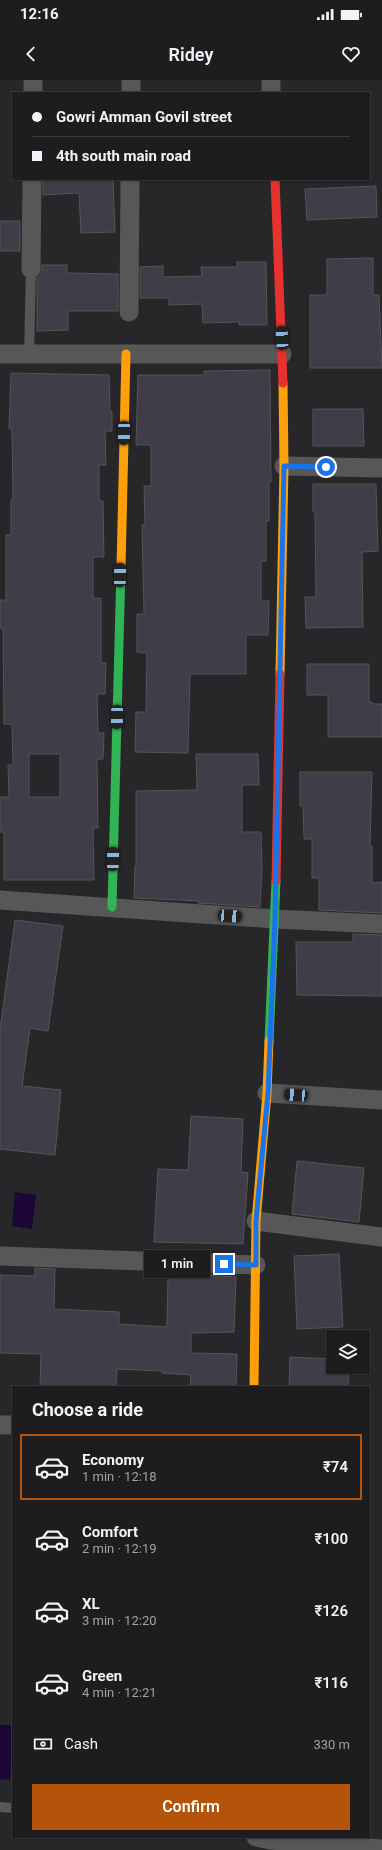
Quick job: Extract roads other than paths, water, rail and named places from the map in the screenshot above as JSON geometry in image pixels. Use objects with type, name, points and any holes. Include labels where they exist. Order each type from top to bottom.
[{"type":"street","points":[[33,80],[33,92]]},
{"type":"street","points":[[131,80],[131,92]]},
{"type":"street","points":[[271,80],[271,92]]},
{"type":"street","points":[[31,269],[32,180]]},
{"type":"street","points":[[129,312],[130,180]]},
{"type":"street","points":[[254,1386],[256,1221],[268,1093],[275,919],[284,466],[282,354],[275,180]]},
{"type":"street","points":[[0,354],[282,354]]},
{"type":"street","points":[[112,907],[126,354]]},
{"type":"street","points":[[284,466],[382,468]]},
{"type":"street","points":[[0,900],[275,919],[382,924]]},
{"type":"street","points":[[268,1093],[382,1100]]},
{"type":"street","points":[[256,1221],[382,1237]]},
{"type":"street","points":[[0,1256],[256,1265]]},
{"type":"street","points":[[0,1424],[12,1425]]},
{"type":"street","points":[[261,1838],[382,1849]]},
{"type":"lane","points":[[29,354],[31,269]]},
{"type":"lane","points":[[0,1807],[12,1808]]}]
